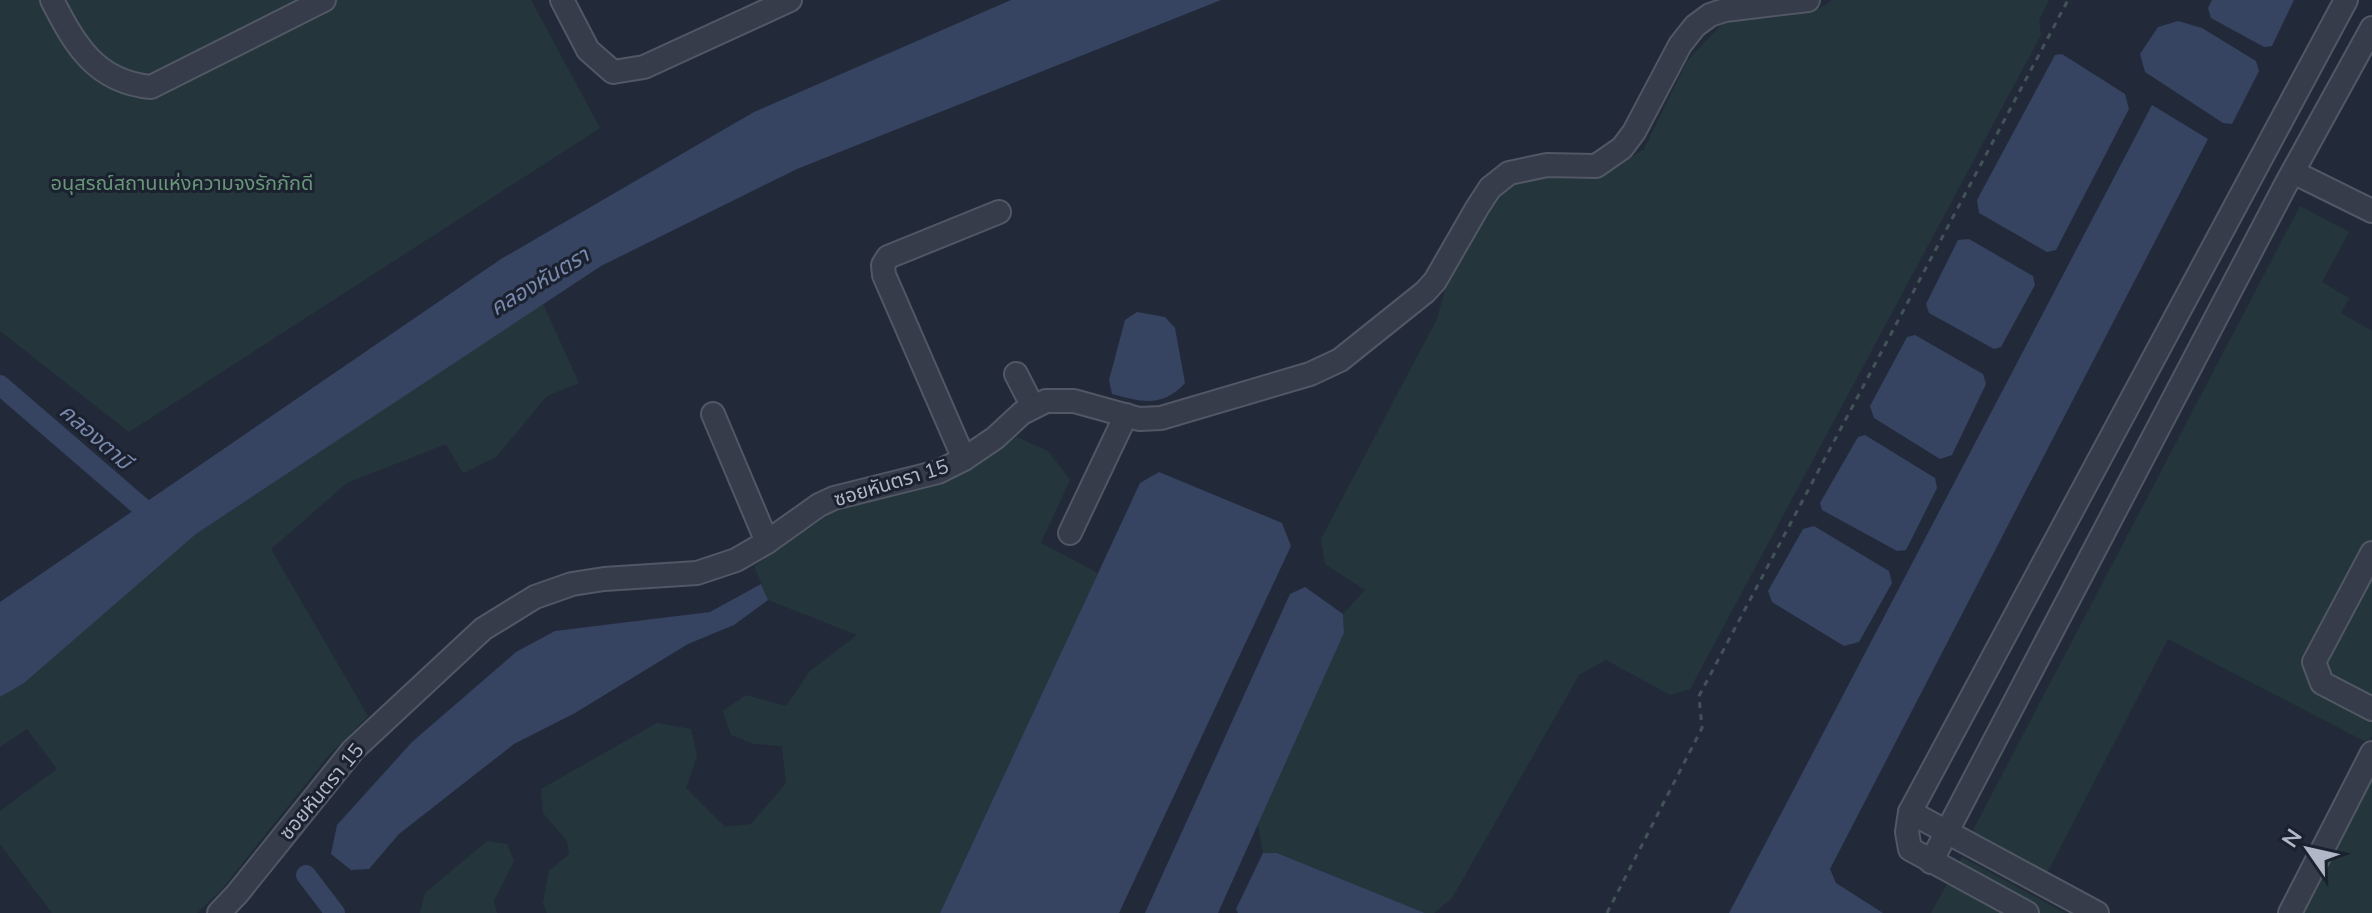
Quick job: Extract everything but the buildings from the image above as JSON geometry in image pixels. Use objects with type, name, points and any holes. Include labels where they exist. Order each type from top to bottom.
[{"type":"street","points":[[52,0],[71,37],[97,67],[129,85],[151,87],[324,0]]},
{"type":"street","points":[[562,0],[588,50],[613,72],[644,67],[790,0]]},
{"type":"street","name":"ซอยหันตรา 15","points":[[219,913],[353,750],[483,629],[535,597],[572,584],[697,573],[736,560],[834,498],[938,472],[964,459],[995,438],[1022,413],[1046,401],[1074,401],[1139,419],[1161,418],[1310,374],[1340,360],[1435,281],[1490,188],[1509,173],[1547,165],[1596,166],[1622,148],[1634,132],[1680,45],[1695,26],[1710,15],[1725,10],[1808,0]]},
{"type":"street","points":[[2027,913],[2003,907],[1910,849],[1907,832],[1910,812],[2346,0]]},
{"type":"street","points":[[1931,862],[2372,28]]},
{"type":"street","points":[[2271,139],[2298,163],[2372,211]]},
{"type":"street","points":[[964,459],[884,275],[883,265],[888,257],[999,212]]},
{"type":"street","points":[[1016,374],[1033,407]]},
{"type":"street","points":[[713,414],[767,542]]},
{"type":"street","points":[[1070,533],[1126,415]]},
{"type":"street","points":[[2372,553],[2314,662],[2322,683],[2372,709]]},
{"type":"street","points":[[2290,913],[2372,753]]},
{"type":"street","points":[[1910,812],[2097,913]]},
{"type":"path","points":[[1607,913],[1702,728],[1699,696],[2068,0]]},
{"type":"green space","name":"อนุสรณ์สถานแห่งความจงรักภักดี","points":[[0,0],[531,0],[600,128],[129,432],[0,331]]},
{"type":"green space","points":[[1832,0],[2049,0],[2039,20],[2041,35],[1690,689],[1670,695],[1606,660],[1579,675],[1452,898],[1434,913],[1425,913],[1277,853],[1263,853],[1258,824],[1344,633],[1343,614],[1365,590],[1325,564],[1321,539],[1437,319],[1445,290],[1483,213],[1504,187],[1528,177],[1598,179],[1644,149],[1687,61],[1725,21],[1797,15],[1823,7]]},
{"type":"green space","points":[[2300,206],[2349,232],[2322,282],[2349,298],[2341,313],[2372,331],[2372,540],[2304,669],[2313,688],[2372,719],[2372,736],[2368,743],[2168,639],[2046,875],[1971,834]]},
{"type":"green space","points":[[543,304],[579,383],[547,396],[496,457],[463,473],[446,444],[347,483],[271,549],[368,716],[328,756],[221,890],[197,913],[52,913],[0,844],[0,811],[57,769],[27,729],[0,747],[0,697],[24,682],[196,534]]},
{"type":"green space","points":[[1017,437],[1048,451],[1070,480],[1041,543],[1098,573],[940,913],[547,913],[543,903],[549,871],[569,854],[567,841],[543,813],[541,789],[657,723],[691,729],[697,756],[686,788],[725,827],[751,824],[786,783],[782,746],[754,744],[731,735],[723,711],[746,695],[786,706],[810,671],[857,635],[768,600],[754,566],[837,509],[937,483],[980,462]]},
{"type":"green space","points":[[2372,572],[2372,698],[2329,677],[2324,663]]},
{"type":"green space","points":[[2372,772],[2372,913],[2298,913]]},
{"type":"green space","points":[[487,841],[507,844],[514,861],[494,901],[497,913],[420,913],[425,893]]},
{"type":"green space","points":[[1962,857],[2065,913],[1931,913]]},
{"type":"water","name":"คลองหันตรา","points":[[1011,0],[1221,0],[797,169],[601,266],[196,534],[24,683],[0,697],[0,602],[501,259],[754,112]]},
{"type":"water","points":[[2212,0],[2294,0],[2272,46],[2264,47],[2211,18],[2208,8]]},
{"type":"water","points":[[2178,21],[2202,28],[2256,61],[2259,71],[2232,124],[2223,123],[2145,72],[2140,54],[2158,27]]},
{"type":"water","points":[[2062,54],[2125,94],[2129,109],[2056,250],[2047,252],[1979,213],[1977,200],[2055,55]]},
{"type":"water","points":[[2152,105],[2208,139],[1830,869],[1836,883],[1883,913],[1729,913]]},
{"type":"water","points":[[1969,239],[2033,276],[2035,285],[2001,347],[1994,349],[1929,313],[1926,304],[1958,240]]},
{"type":"water","points":[[1137,312],[1165,317],[1175,328],[1185,383],[1160,400],[1142,401],[1112,394],[1109,380],[1125,320]]},
{"type":"water","points":[[1915,335],[1983,374],[1986,384],[1952,455],[1940,459],[1874,418],[1870,406],[1907,337]]},
{"type":"water","points":[[1865,435],[1935,478],[1937,488],[1906,550],[1897,551],[1822,510],[1820,503],[1858,437]]},
{"type":"water","points":[[1159,472],[1282,523],[1291,546],[1119,913],[940,913],[1140,483]]},
{"type":"water","points":[[1814,526],[1889,571],[1892,583],[1859,642],[1844,646],[1772,602],[1768,591],[1803,529]]},
{"type":"water","points":[[761,584],[768,600],[734,625],[688,644],[575,713],[514,744],[399,834],[369,869],[351,870],[331,854],[337,825],[412,742],[516,652],[555,631],[710,612]]},
{"type":"water","points":[[1305,587],[1343,614],[1344,633],[1218,913],[1145,913],[1290,594]]},
{"type":"water","points":[[1263,853],[1277,853],[1425,913],[1238,913],[1236,909]]},
{"type":"waterway","name":"คลองตามี","points":[[0,385],[160,523]]},
{"type":"waterway","points":[[306,875],[335,913]]}]
